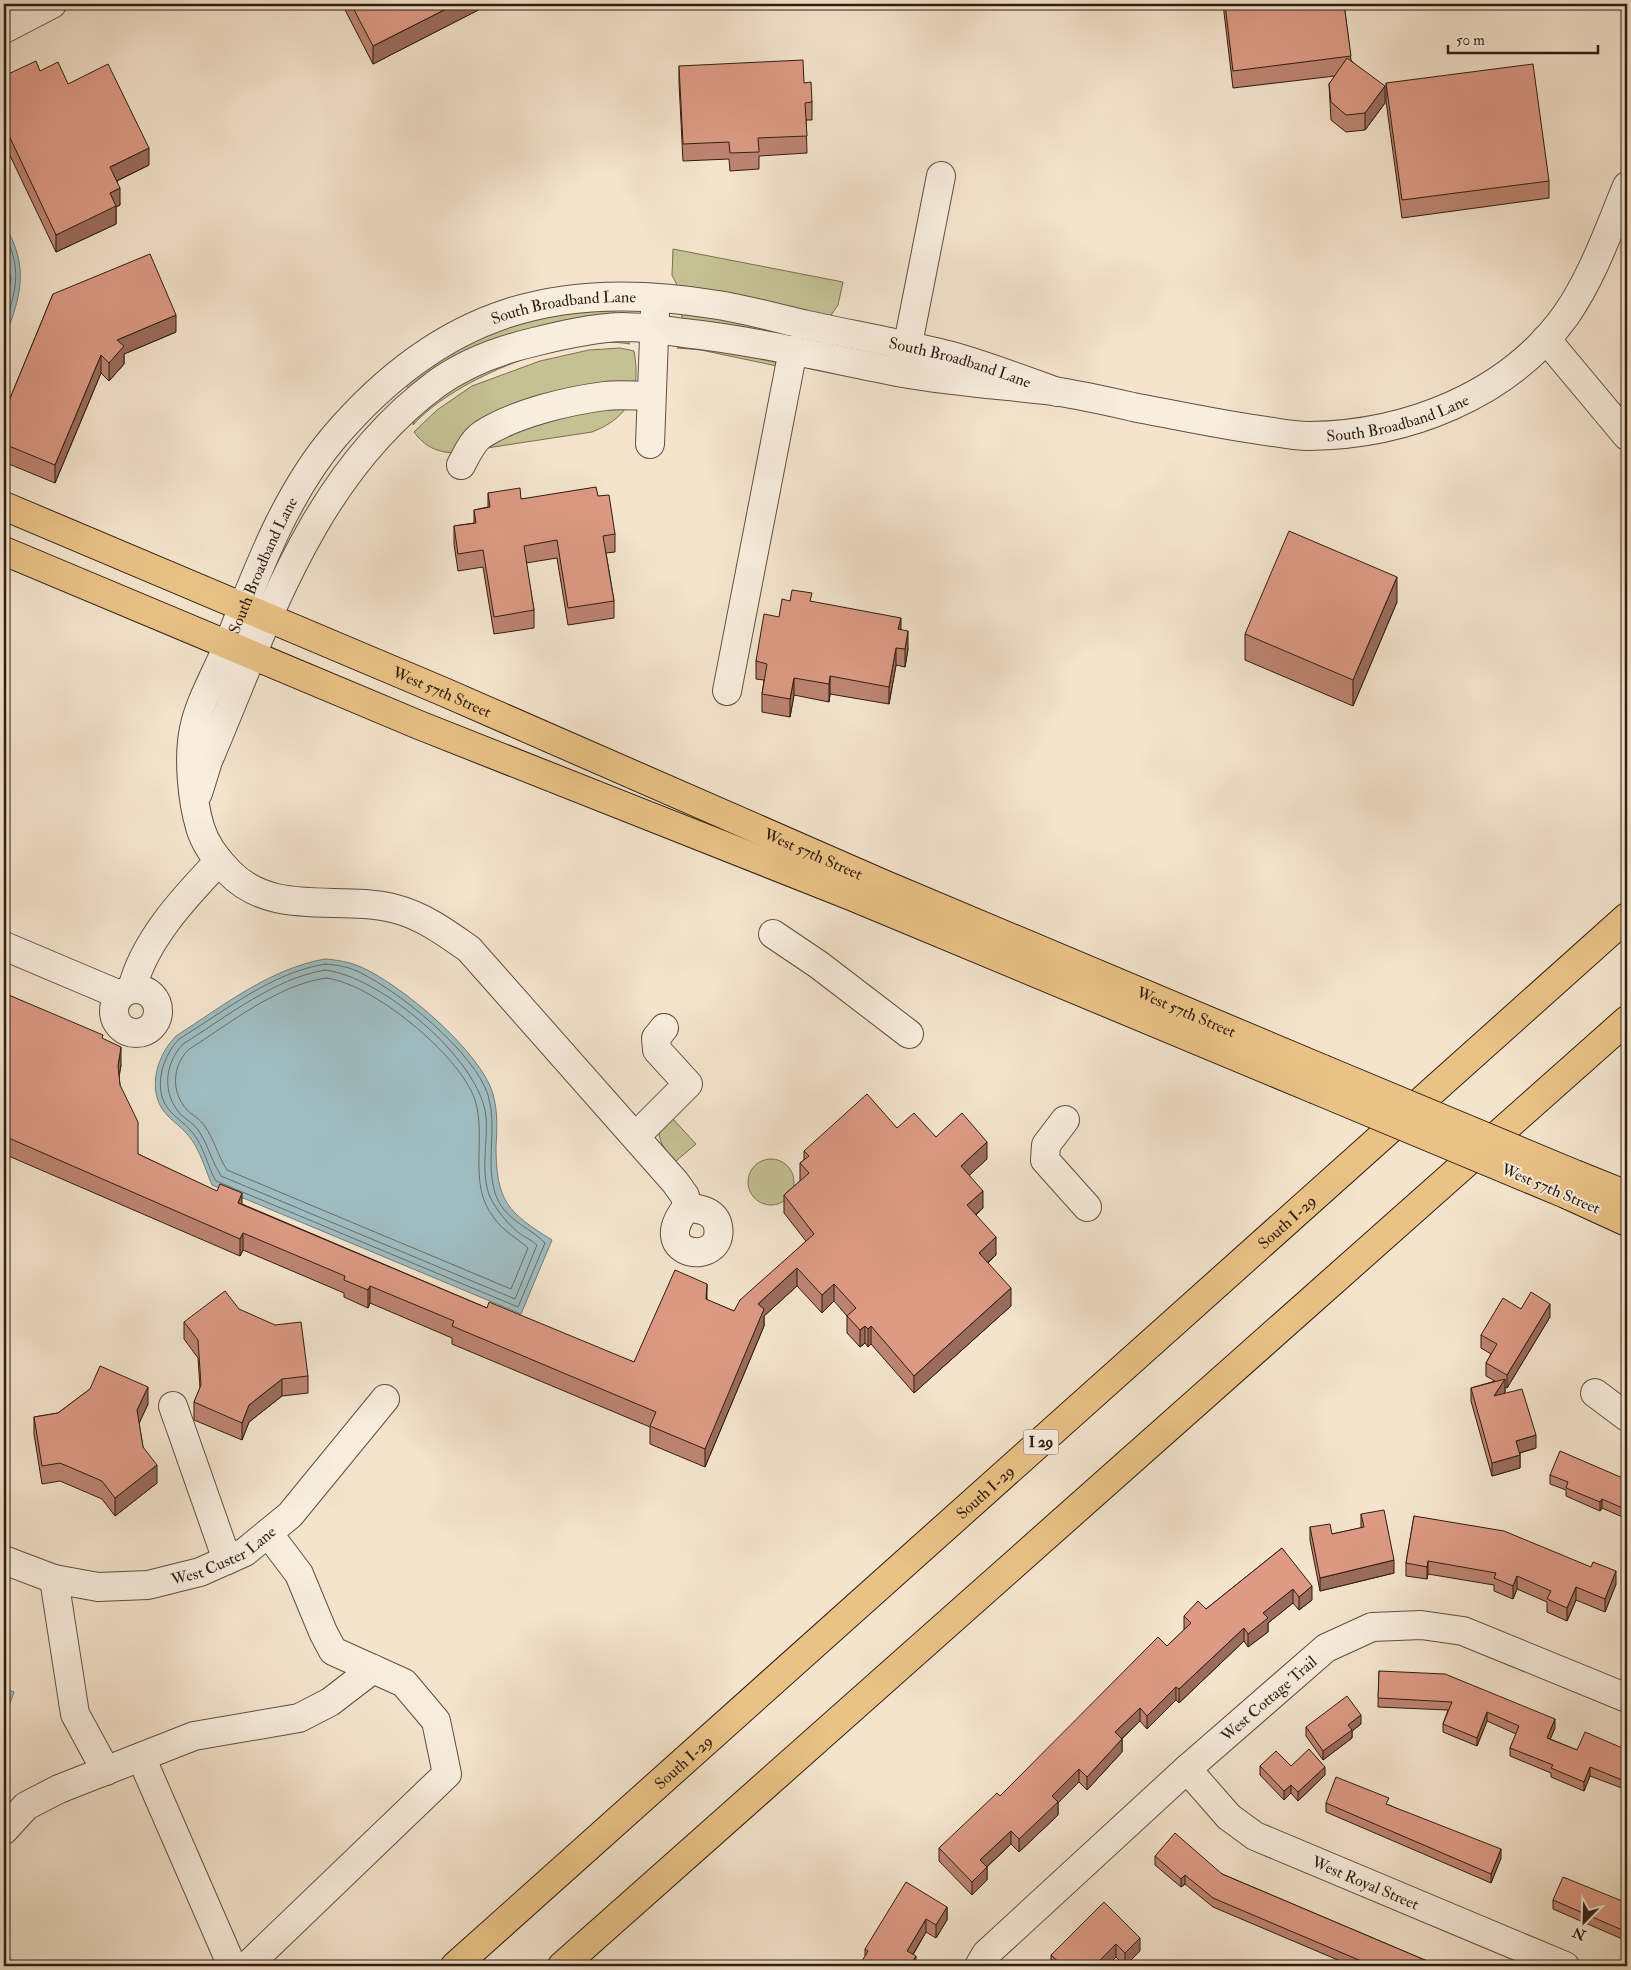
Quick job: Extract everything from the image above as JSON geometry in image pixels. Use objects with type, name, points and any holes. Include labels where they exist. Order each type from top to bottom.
[{"type":"main road","name":"West 57th Street","points":[[4,506],[270,617],[1318,1079],[1572,1185],[1627,1222]]},
{"type":"main road","name":"West 57th Street","points":[[4,551],[419,725],[1318,1079]]},
{"type":"main road","name":"South I-29","points":[[455,1966],[1627,917]]},
{"type":"main road","points":[[562,1966],[1627,1020]]},
{"type":"main road","name":"West 57th Street","points":[[1572,1185],[1627,1194]]},
{"type":"street","points":[[4,27],[52,4]]},
{"type":"street","points":[[904,360],[941,176]]},
{"type":"street","name":"South Broadband Lane","points":[[196,799],[208,761],[292,564],[313,523],[336,487],[361,454],[438,383],[472,363],[528,343],[580,332],[622,327],[654,329],[721,336],[793,350],[904,360],[950,356],[1057,392],[1250,429],[1306,436],[1363,432],[1415,421],[1463,401],[1502,377],[1546,339],[1565,315],[1585,283],[1627,186]]},
{"type":"street","name":"South Broadband Lane","points":[[687,1207],[685,1196],[675,1182],[469,949],[439,929],[395,909],[353,903],[295,902],[274,898],[254,891],[232,876],[219,861],[200,828],[190,759],[194,726],[243,606],[286,512],[314,465],[334,437],[392,378],[441,341],[512,311],[559,300],[594,296],[656,298],[717,305],[904,360]]},
{"type":"street","points":[[650,444],[656,298]]},
{"type":"street","points":[[1546,339],[1627,436]]},
{"type":"street","points":[[727,691],[793,350]]},
{"type":"street","points":[[461,465],[482,434],[520,417],[553,406],[606,396],[652,396]]},
{"type":"street","points":[[4,946],[126,992],[137,968],[165,924],[219,861]]},
{"type":"street","points":[[773,934],[826,971],[909,1034]]},
{"type":"street","points":[[636,1136],[688,1084],[657,1050],[656,1038],[664,1028]]},
{"type":"street","points":[[1065,1120],[1046,1145],[1045,1160],[1087,1207]]},
{"type":"street","points":[[1595,1393],[1627,1417]]},
{"type":"street","name":"West Custer Lane","points":[[4,1560],[54,1580],[98,1587],[148,1585],[200,1572],[245,1552],[290,1515],[385,1399]]},
{"type":"street","points":[[173,1406],[227,1560]]},
{"type":"street","points":[[247,1966],[447,1774],[436,1722],[404,1683],[333,1651],[299,1574],[268,1533]]},
{"type":"street","points":[[54,1580],[75,1714],[106,1771]]},
{"type":"street","name":"West Cottage Trail","points":[[979,1966],[986,1954],[1187,1768],[1326,1648],[1372,1627],[1421,1625],[1463,1631],[1627,1698]]},
{"type":"street","points":[[4,1830],[26,1806],[106,1771],[194,1736],[299,1718],[330,1702],[373,1669]]},
{"type":"street","points":[[141,1757],[232,1966]]},
{"type":"street","name":"West Royal Street","points":[[1187,1768],[1229,1817],[1255,1836],[1565,1966]]},
{"type":"shaded area","points":[[673,249],[843,282],[838,305],[829,318],[679,289],[672,275]]},
{"type":"shaded area","points":[[613,306],[614,313],[612,317],[415,390],[408,388],[403,382],[423,364],[515,321]]},
{"type":"shaded area","points":[[681,314],[772,326],[772,331],[768,333],[684,322]]},
{"type":"shaded area","points":[[623,337],[630,344],[605,342],[576,345],[545,352],[514,363],[456,391],[432,408],[413,425],[414,421],[445,390],[529,351]]},
{"type":"shaded area","points":[[687,343],[774,359],[777,366],[701,350],[677,348]]},
{"type":"shaded area","points":[[620,348],[634,351],[636,378],[634,390],[624,410],[616,418],[592,432],[454,453],[432,448],[414,432],[437,410],[472,386],[540,361],[589,350]]},
{"type":"shaded area","points":[[673,1119],[696,1144],[676,1161],[662,1144],[659,1136],[659,1131]]},
{"type":"shaded area","points":[[767,1159],[775,1159],[784,1163],[790,1169],[794,1182],[790,1195],[784,1201],[775,1205],[767,1205],[758,1201],[752,1195],[748,1186],[748,1178],[752,1169],[758,1163]]},
{"type":"water","points":[[4,224],[17,254],[20,282],[15,309],[4,340]]},
{"type":"water","points":[[325,959],[361,967],[378,976],[418,1004],[457,1040],[486,1077],[496,1108],[497,1165],[502,1193],[507,1204],[515,1213],[552,1240],[521,1314],[212,1185],[192,1141],[185,1131],[161,1107],[155,1089],[157,1069],[165,1051],[176,1036],[229,1001],[266,980],[304,964]]},
{"type":"water","points":[[4,1688],[14,1692],[4,1719]]},
{"type":"building","points":[[351,4],[456,4],[373,46]]},
{"type":"building","points":[[1225,4],[1344,4],[1351,56],[1233,71]]},
{"type":"building","points":[[1347,58],[1385,86],[1365,113],[1346,115],[1331,102],[1329,84]]},
{"type":"building","points":[[803,60],[804,83],[811,82],[812,102],[805,103],[807,136],[758,138],[759,152],[730,153],[729,142],[683,144],[679,66]]},
{"type":"building","points":[[36,61],[40,71],[58,62],[68,84],[108,64],[149,148],[110,167],[120,188],[110,193],[116,206],[56,235],[4,125],[4,76]]},
{"type":"building","points":[[1533,64],[1549,181],[1402,200],[1386,83]]},
{"type":"building","points":[[150,254],[176,315],[117,340],[124,346],[109,363],[101,355],[55,465],[4,444],[4,413],[53,294]]},
{"type":"building","points":[[596,487],[598,496],[609,495],[615,534],[603,536],[614,601],[568,608],[557,540],[524,546],[534,610],[494,617],[483,550],[458,554],[454,526],[476,523],[474,510],[490,507],[488,493],[520,488],[521,499]]},
{"type":"building","points":[[1289,531],[1397,577],[1353,680],[1245,634]]},
{"type":"building","points":[[792,590],[812,593],[810,601],[901,618],[898,629],[908,631],[905,649],[896,648],[889,687],[830,676],[829,684],[794,678],[790,699],[762,694],[767,664],[756,661],[764,614],[779,617],[782,599],[790,601]]},
{"type":"building","points":[[4,993],[103,1035],[102,1038],[121,1047],[118,1066],[120,1085],[138,1122],[138,1154],[217,1191],[220,1184],[242,1193],[238,1203],[487,1308],[489,1302],[634,1362],[675,1270],[707,1284],[706,1299],[734,1311],[740,1300],[814,1234],[784,1195],[809,1173],[800,1163],[809,1156],[804,1151],[867,1094],[897,1128],[914,1113],[936,1137],[962,1113],[987,1142],[961,1166],[983,1191],[967,1205],[996,1237],[979,1253],[1011,1288],[914,1376],[871,1326],[868,1329],[865,1326],[860,1330],[847,1316],[856,1308],[834,1284],[822,1295],[797,1268],[758,1304],[764,1309],[705,1449],[650,1426],[656,1412],[452,1326],[454,1321],[370,1286],[368,1290],[344,1280],[345,1276],[243,1233],[240,1239],[4,1136]]},
{"type":"building","points":[[225,1291],[239,1309],[275,1325],[301,1322],[308,1376],[282,1379],[249,1405],[242,1423],[194,1402],[201,1385],[198,1340],[184,1322]]},
{"type":"building","points":[[1531,1292],[1550,1304],[1507,1375],[1486,1363],[1497,1344],[1481,1335],[1503,1298],[1521,1309]]},
{"type":"building","points":[[100,1366],[148,1387],[137,1410],[143,1447],[157,1465],[115,1498],[102,1481],[60,1463],[42,1466],[34,1417],[58,1413],[90,1389]]},
{"type":"building","points":[[1505,1379],[1494,1396],[1522,1389],[1536,1435],[1516,1441],[1520,1455],[1492,1463],[1471,1388]]},
{"type":"building","points":[[1560,1451],[1625,1479],[1627,1473],[1627,1510],[1602,1499],[1600,1502],[1566,1488],[1568,1482],[1550,1475]]},
{"type":"building","points":[[1384,1510],[1394,1560],[1320,1578],[1310,1527],[1330,1524],[1332,1534],[1364,1527],[1361,1514]]},
{"type":"building","points":[[1414,1516],[1504,1531],[1591,1567],[1593,1562],[1616,1571],[1605,1599],[1576,1587],[1567,1608],[1547,1599],[1551,1591],[1517,1576],[1513,1586],[1494,1578],[1496,1573],[1428,1561],[1427,1567],[1406,1563]]},
{"type":"building","points":[[1282,1548],[1312,1586],[1299,1597],[1293,1589],[1263,1613],[1268,1618],[1248,1634],[1244,1628],[1179,1689],[1176,1687],[1147,1716],[1140,1708],[1115,1732],[1122,1739],[1087,1777],[1079,1769],[1052,1796],[1058,1802],[1019,1839],[1011,1831],[980,1860],[987,1867],[972,1882],[939,1848],[997,1793],[1000,1796],[1158,1637],[1167,1646],[1191,1623],[1184,1616],[1198,1601],[1206,1609]]},
{"type":"building","points":[[1379,1671],[1445,1674],[1555,1719],[1547,1738],[1577,1750],[1585,1732],[1627,1750],[1627,1782],[1590,1767],[1584,1782],[1551,1768],[1553,1765],[1510,1748],[1519,1726],[1487,1712],[1477,1738],[1443,1724],[1452,1702],[1378,1698]]},
{"type":"building","points":[[1347,1696],[1361,1715],[1348,1725],[1352,1730],[1323,1751],[1306,1727]]},
{"type":"building","points":[[1309,1749],[1325,1767],[1298,1792],[1291,1785],[1284,1791],[1260,1766],[1276,1751],[1291,1766]]},
{"type":"building","points":[[1336,1777],[1389,1798],[1386,1804],[1501,1849],[1491,1874],[1326,1803]]},
{"type":"building","points":[[1175,1833],[1222,1874],[1439,1966],[1373,1966],[1213,1898],[1185,1875],[1181,1879],[1155,1856]]},
{"type":"building","points":[[1563,1877],[1627,1903],[1627,1932],[1553,1900]]},
{"type":"building","points":[[906,1882],[947,1907],[936,1925],[926,1919],[907,1951],[916,1956],[910,1966],[859,1966],[868,1951],[865,1949]]},
{"type":"building","points":[[1104,1902],[1140,1938],[1125,1953],[1116,1944],[1094,1966],[1063,1966],[1051,1955]]}]
